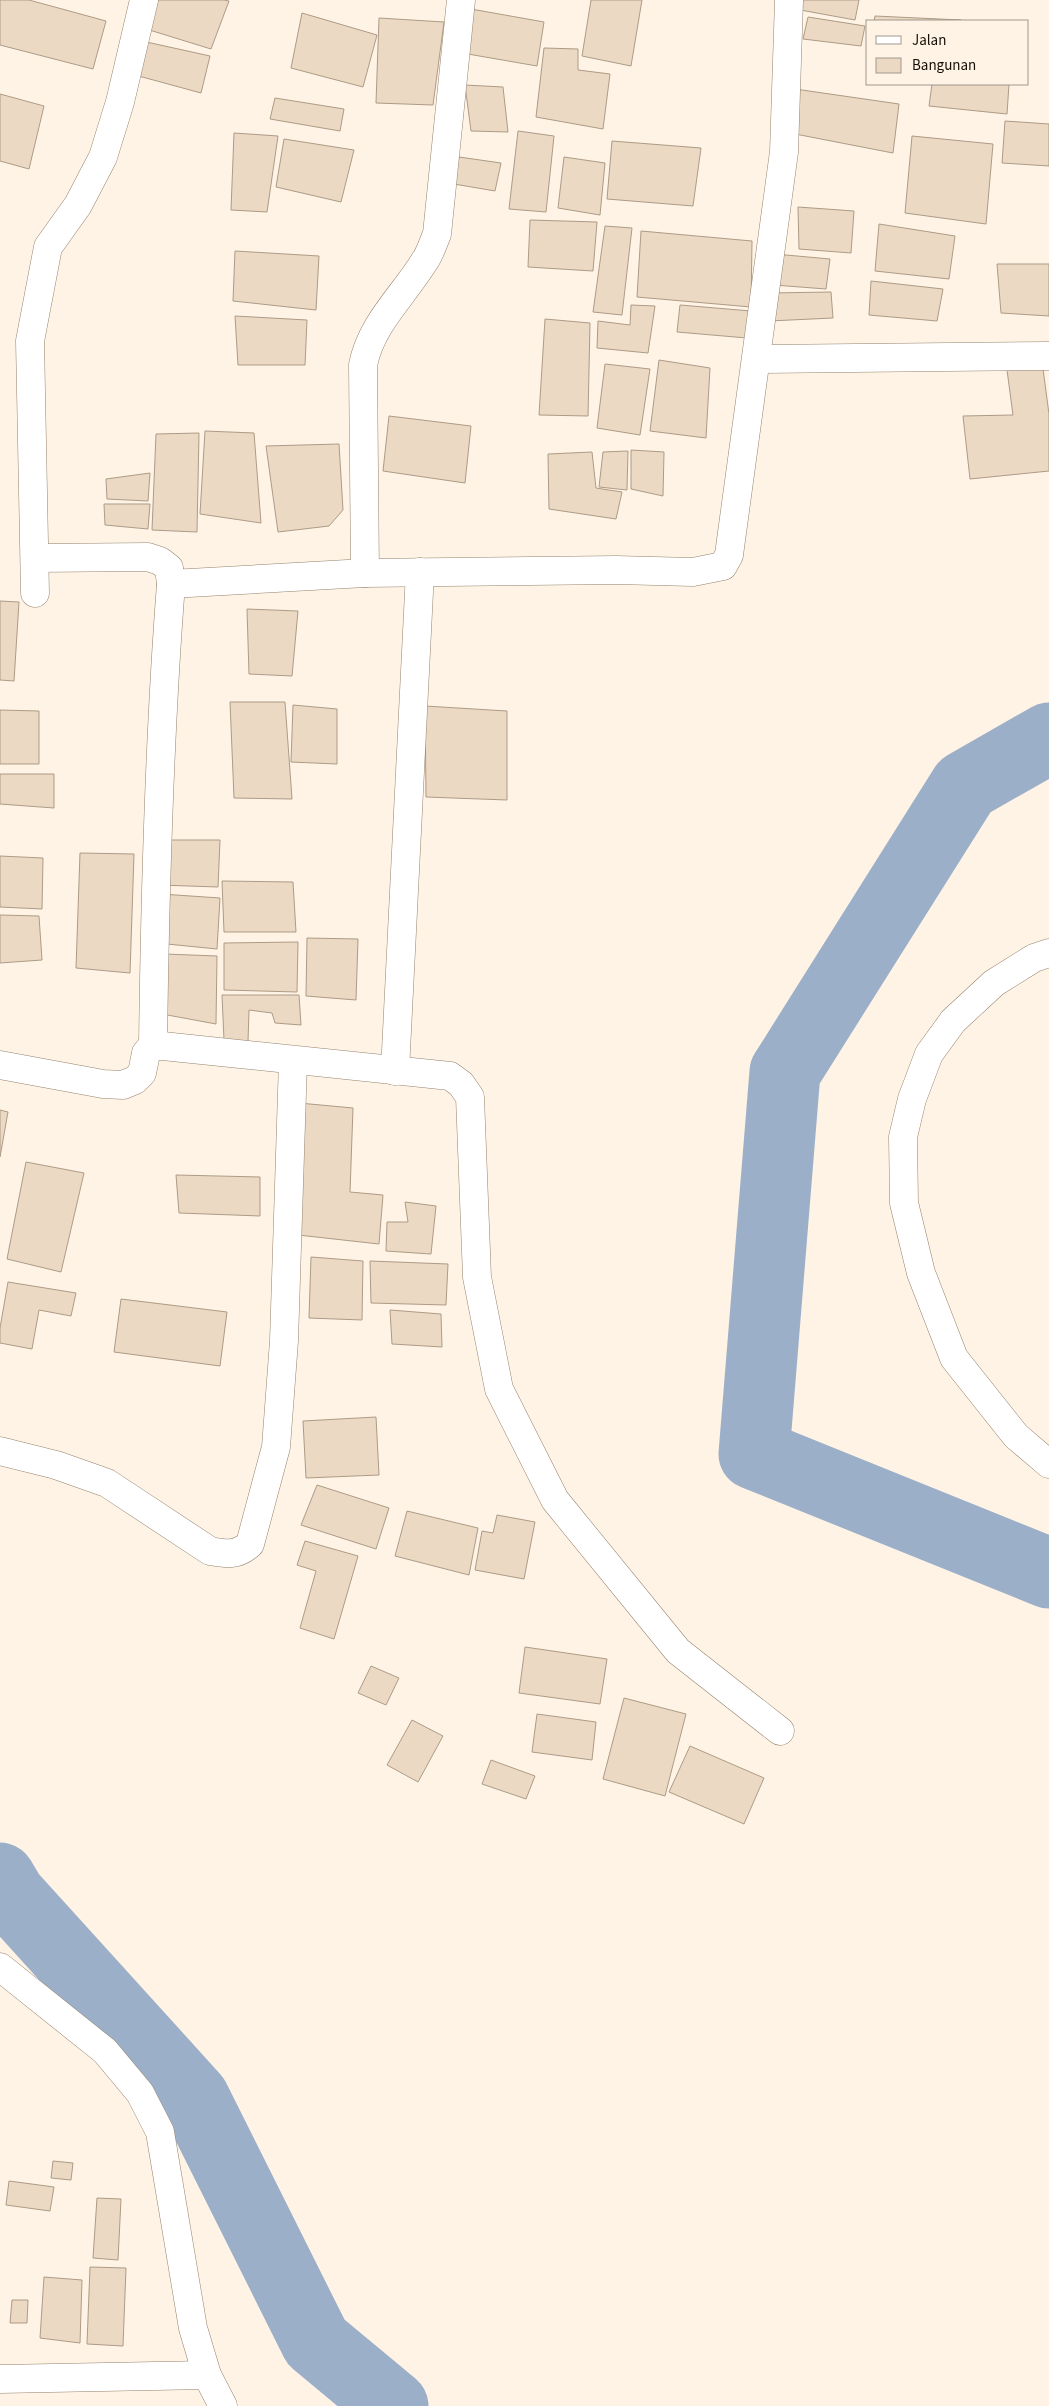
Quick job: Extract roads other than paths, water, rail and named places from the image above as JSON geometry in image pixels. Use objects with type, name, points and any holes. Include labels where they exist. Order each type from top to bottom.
[{"type":"street","points":[[35,593],[30,341],[48,247],[78,205],[103,157],[120,102],[144,0]]},
{"type":"street","points":[[365,573],[363,365],[371,340],[391,308],[425,262],[437,234],[461,0]]},
{"type":"street","points":[[171,584],[365,573],[616,570],[694,572],[723,566],[729,555],[784,152],[789,0]]},
{"type":"street","points":[[757,359],[1049,356]]},
{"type":"street","points":[[0,1065],[103,1084],[123,1085],[135,1080],[142,1073],[146,1053],[153,1045],[156,844],[163,684],[171,584],[169,568],[160,561],[148,557],[35,558]]},
{"type":"street","points":[[395,1071],[420,572]]},
{"type":"street","points":[[1049,953],[1034,958],[994,983],[953,1021],[929,1054],[912,1099],[903,1137],[904,1203],[921,1273],[954,1358],[1016,1436],[1049,1464]]},
{"type":"street","points":[[153,1045],[450,1076],[462,1084],[470,1097],[477,1277],[499,1389],[555,1500],[678,1651],[780,1731]]},
{"type":"street","points":[[0,1451],[56,1464],[107,1483],[210,1551],[228,1554],[242,1551],[250,1544],[276,1447],[284,1341],[294,1061]]},
{"type":"street","points":[[0,1967],[104,2051],[140,2092],[160,2132],[194,2328],[207,2375],[223,2406]]},
{"type":"street","points":[[0,2379],[207,2375]]},
{"type":"waterway","points":[[1049,738],[965,786],[785,1072],[754,1454],[1049,1573]]},
{"type":"waterway","points":[[0,1878],[10,1895],[194,2098],[316,2342],[393,2406]]}]
